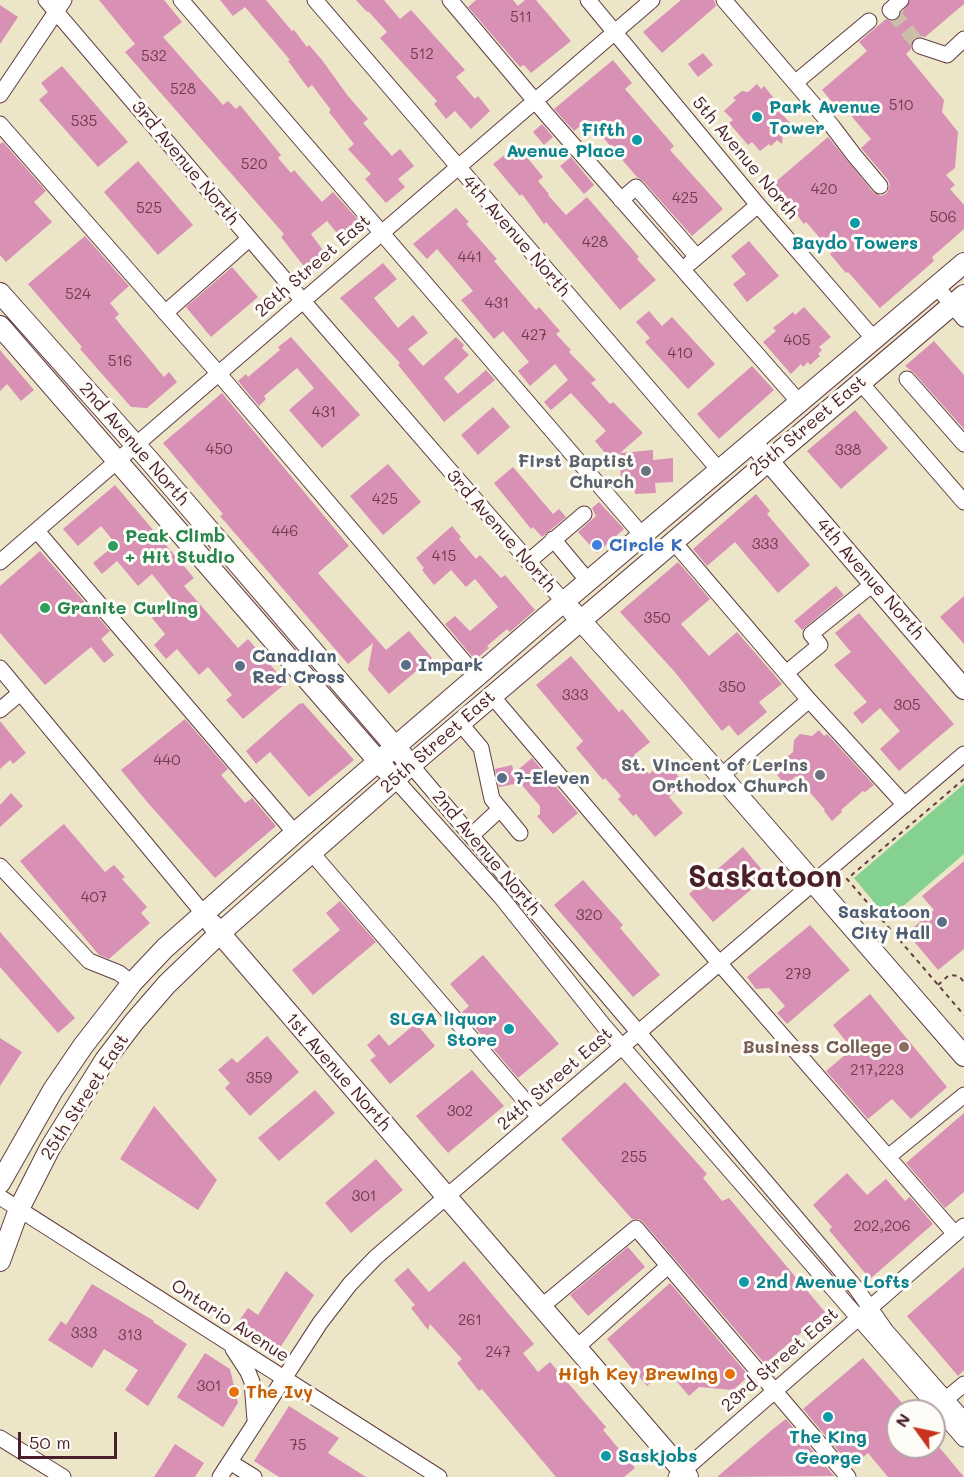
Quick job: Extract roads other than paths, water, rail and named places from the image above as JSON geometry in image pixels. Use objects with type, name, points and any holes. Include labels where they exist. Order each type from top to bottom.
[{"type":"main road","name":"25th Street East","points":[[0,1183],[53,1090],[83,1046],[132,983],[165,948],[588,581],[964,263]]},
{"type":"main road","name":"2nd Avenue North","points":[[0,293],[135,445],[411,765]]},
{"type":"main road","name":"25th Street East","points":[[0,1261],[19,1209],[50,1148],[105,1060],[167,984],[311,852],[581,619],[860,382],[960,306]]},
{"type":"main road","name":"2nd Avenue North","points":[[0,326],[395,779]]},
{"type":"main road","name":"4th Avenue North","points":[[752,442],[964,689]]},
{"type":"main road","name":"3rd Avenue North","points":[[564,602],[721,776],[964,1056]]},
{"type":"main road","name":"1st Avenue North","points":[[203,913],[542,1307],[682,1475]]},
{"type":"street","points":[[181,0],[642,535]]},
{"type":"street","name":"4th Avenue North","points":[[315,0],[719,470]]},
{"type":"street","points":[[450,0],[535,102],[799,402]]},
{"type":"street","name":"5th Avenue North","points":[[588,0],[874,339]]},
{"type":"street","name":"26th Street East","points":[[0,562],[652,0]]},
{"type":"street","points":[[723,0],[796,82],[880,186]]},
{"type":"street","points":[[0,95],[56,4]]},
{"type":"street","name":"3rd Avenue North","points":[[56,4],[249,239],[564,602]]},
{"type":"street","points":[[796,82],[869,21]]},
{"type":"street","points":[[920,45],[947,55],[964,39]]},
{"type":"street","points":[[0,124],[219,374],[477,677]]},
{"type":"street","points":[[621,200],[636,187],[697,257]]},
{"type":"street","points":[[682,270],[758,204]]},
{"type":"street","points":[[165,313],[249,239]]},
{"type":"street","points":[[936,286],[960,306]]},
{"type":"street","points":[[907,379],[964,444]]},
{"type":"street","points":[[860,382],[964,502]]},
{"type":"street","points":[[528,562],[584,514]]},
{"type":"street","points":[[37,531],[295,833]]},
{"type":"street","points":[[553,539],[588,581]]},
{"type":"street","points":[[673,541],[809,700],[905,806]]},
{"type":"street","points":[[786,673],[820,645],[811,634],[873,584]]},
{"type":"street","name":"1st Avenue North","points":[[0,668],[203,913]]},
{"type":"street","points":[[0,710],[20,693]]},
{"type":"street","points":[[492,696],[888,1157],[959,1230]]},
{"type":"street","points":[[721,776],[809,700]]},
{"type":"street","points":[[460,723],[481,748],[492,800],[520,833]]},
{"type":"street","name":"24th Street East","points":[[220,1477],[320,1323],[354,1279],[376,1257],[815,884],[964,754]]},
{"type":"street","name":"2nd Avenue North","points":[[411,765],[856,1288],[865,1312],[891,1336],[964,1420]]},
{"type":"street","name":"2nd Avenue North","points":[[395,779],[501,897],[622,1047],[865,1312],[964,1439]]},
{"type":"street","points":[[472,835],[500,809]]},
{"type":"street","points":[[311,852],[539,1118]]},
{"type":"street","points":[[0,866],[89,961],[119,973],[132,983]]},
{"type":"street","points":[[888,1157],[964,1095]]},
{"type":"street","name":"Ontario Avenue","points":[[0,1197],[439,1477]]},
{"type":"street","points":[[542,1307],[636,1228],[848,1477]]},
{"type":"street","name":"23rd Street East","points":[[682,1475],[774,1391],[959,1230]]},
{"type":"street","points":[[576,1348],[668,1266]]},
{"type":"street","points":[[230,1344],[252,1382],[255,1420]]},
{"type":"street","points":[[946,1399],[964,1384]]},
{"type":"street","points":[[0,1438],[63,1477]]},
{"type":"street","points":[[230,1462],[254,1477]]},
{"type":"tunnel","points":[[892,12],[920,46]]},
{"type":"place","name":"Park Avenue Tower","points":[[757,117]]},
{"type":"place","name":"Fifth Avenue Place","points":[[637,140]]},
{"type":"place","name":"Baydo Towers","points":[[855,223]]},
{"type":"place","name":"First Baptist Church","points":[[646,471]]},
{"type":"place","name":"Circle K","points":[[597,545]]},
{"type":"place","name":"Peak Climb + Hit Studio","points":[[113,546]]},
{"type":"place","name":"Granite Curling","points":[[45,608]]},
{"type":"place","name":"Impark","points":[[406,665]]},
{"type":"place","name":"Canadian Red Cross","points":[[240,666]]},
{"type":"place","name":"St. Vincent of Lerins Orthodox Church","points":[[820,775]]},
{"type":"place","name":"7-Eleven","points":[[502,778]]},
{"type":"place","name":"Saskatoon City Hall","points":[[942,922]]},
{"type":"place","name":"SLGA liquor Store","points":[[509,1029]]},
{"type":"place","name":"Business College","points":[[904,1047]]},
{"type":"place","name":"2nd Avenue Lofts","points":[[744,1282]]},
{"type":"place","name":"High Key Brewing","points":[[730,1374]]},
{"type":"place","name":"The Ivy","points":[[234,1392]]},
{"type":"place","name":"The King George","points":[[828,1417]]},
{"type":"place","name":"Saskjobs","points":[[606,1456]]},
{"type":"district","name":"Saskatoon","points":[[765,878]]}]
